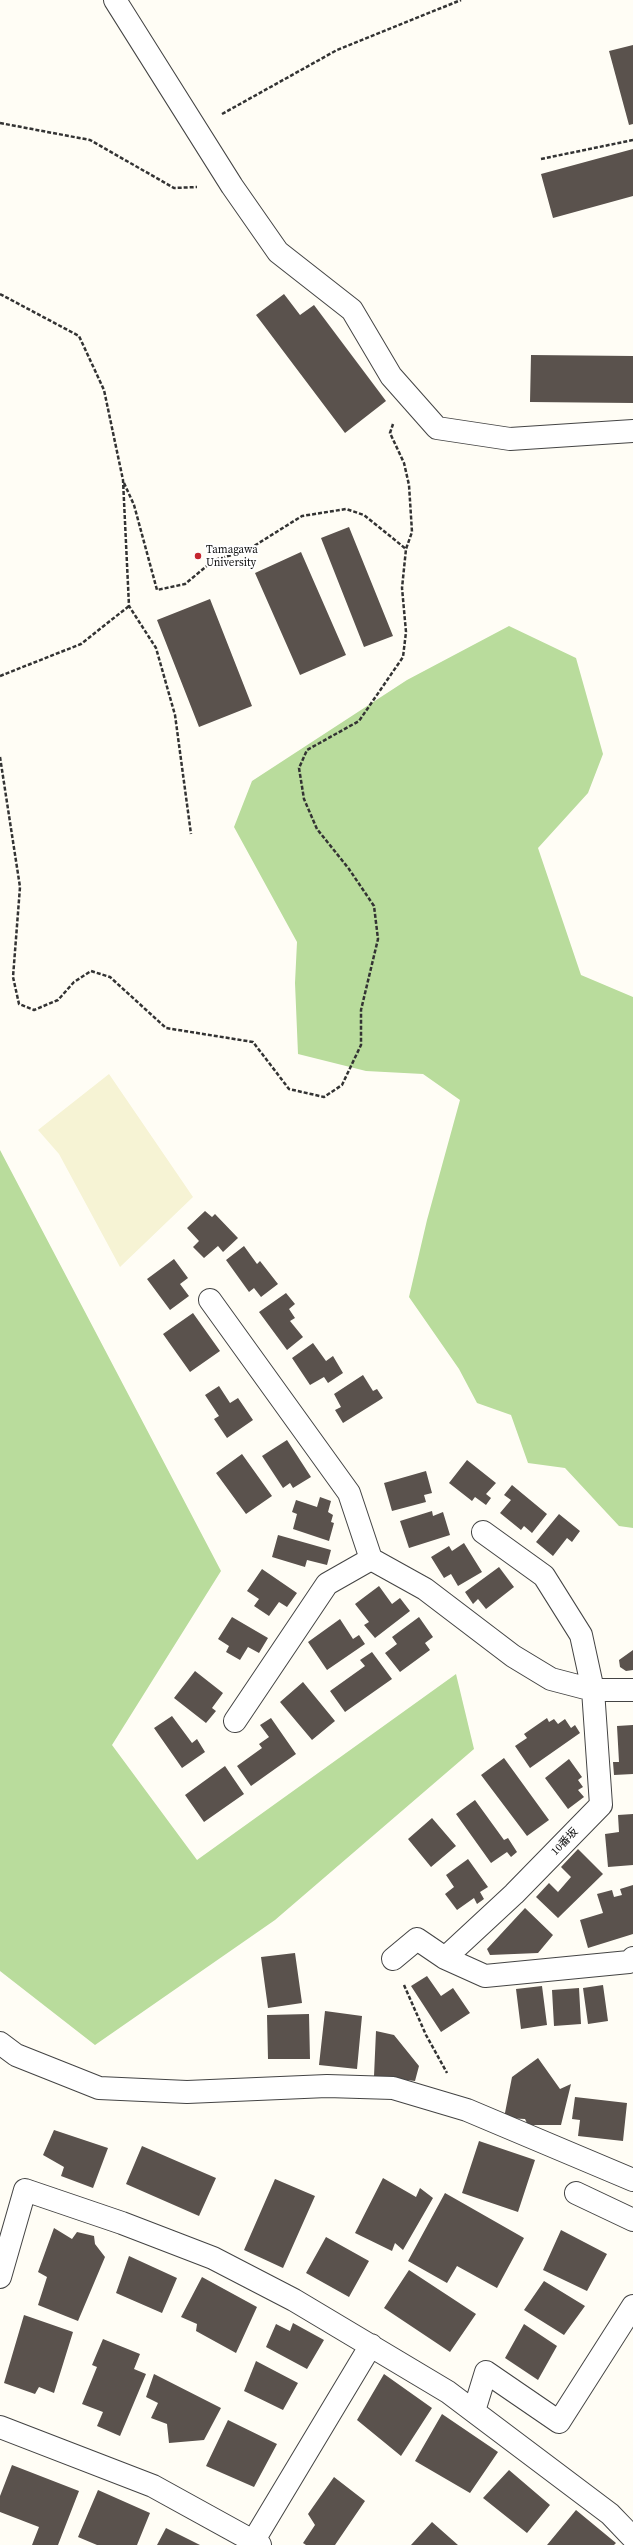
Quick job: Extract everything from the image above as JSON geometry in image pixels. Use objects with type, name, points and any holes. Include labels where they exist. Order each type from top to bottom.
[{"type":"street","points":[[115,0],[197,128],[232,186],[278,252],[352,310],[391,376],[437,428],[510,439],[633,431]]},
{"type":"street","points":[[210,1300],[350,1493],[371,1559],[425,1589],[513,1656],[551,1679],[593,1690],[633,1690]]},
{"type":"street","name":"10番坂","points":[[445,1958],[514,1894],[601,1805],[593,1690],[581,1636],[544,1576],[483,1532]]},
{"type":"street","points":[[235,1721],[327,1584],[371,1559]]},
{"type":"street","points":[[393,1959],[417,1939],[445,1958],[484,1976],[629,1962],[633,1958]]},
{"type":"street","points":[[0,2043],[16,2055],[99,2088],[187,2092],[327,2086],[394,2088],[467,2110],[633,2180]]},
{"type":"street","points":[[0,2277],[25,2190],[122,2223],[213,2258],[294,2300],[448,2392],[610,2514],[633,2538]]},
{"type":"street","points":[[576,2193],[633,2220]]},
{"type":"street","points":[[474,2411],[486,2372],[559,2422],[633,2306]]},
{"type":"street","points":[[0,2427],[153,2486],[255,2544],[371,2345]]},
{"type":"path","points":[[197,128],[337,50],[461,0]]},
{"type":"path","points":[[0,123],[90,140],[174,188],[232,186]]},
{"type":"path","points":[[541,159],[633,140]]},
{"type":"path","points":[[0,294],[79,336],[104,390],[123,480],[129,606],[156,648],[175,715],[191,834]]},
{"type":"path","points":[[0,756],[20,887],[13,978],[19,1004],[34,1010],[58,1000],[74,982],[91,971],[110,977],[166,1028],[252,1042],[289,1089],[324,1097],[342,1085],[361,1045],[361,1010],[378,939],[374,906],[349,869],[317,829],[304,800],[299,768],[307,750],[359,721],[403,657],[406,632],[402,588],[406,549],[412,532],[409,485],[404,462],[390,432],[392,424],[400,416],[420,409]]},
{"type":"path","points":[[123,480],[134,505],[157,590],[184,584],[214,560],[246,551],[302,516],[346,509],[364,515],[406,549]]},
{"type":"path","points":[[0,676],[81,644],[129,606]]},
{"type":"path","points":[[393,1959],[426,2035],[448,2075]]},
{"type":"shaded area","points":[[109,1074],[193,1197],[120,1267],[59,1154],[38,1130]]},
{"type":"green space","points":[[509,626],[576,658],[603,754],[588,793],[538,848],[581,975],[633,997],[633,1528],[619,1526],[565,1468],[528,1463],[511,1415],[477,1403],[459,1369],[409,1297],[427,1220],[460,1100],[423,1074],[366,1071],[298,1054],[295,983],[297,942],[234,827],[252,781],[407,680]]},
{"type":"green space","points":[[0,1150],[221,1571],[112,1745],[197,1860],[456,1674],[474,1749],[275,1920],[95,2045],[0,1971]]},
{"type":"building","points":[[633,45],[633,124],[629,125],[609,51]]},
{"type":"building","points":[[633,149],[633,196],[553,218],[541,174]]},
{"type":"building","points":[[284,294],[300,315],[314,305],[386,401],[345,433],[256,315]]},
{"type":"building","points":[[531,355],[633,356],[633,403],[530,402]]},
{"type":"building","points":[[349,527],[393,636],[364,647],[321,538]]},
{"type":"building","points":[[301,552],[346,655],[300,675],[255,573]]},
{"type":"building","points":[[210,599],[252,706],[199,727],[157,620]]},
{"type":"building","points":[[205,1211],[212,1217],[215,1214],[238,1238],[223,1252],[218,1246],[204,1258],[193,1247],[199,1241],[187,1228]]},
{"type":"building","points":[[244,1246],[257,1264],[260,1261],[278,1284],[261,1297],[254,1288],[249,1292],[226,1260]]},
{"type":"building","points":[[174,1259],[188,1278],[180,1284],[189,1296],[170,1310],[147,1279]]},
{"type":"building","points":[[286,1293],[295,1304],[289,1309],[295,1318],[290,1321],[303,1337],[287,1350],[259,1312]]},
{"type":"building","points":[[193,1313],[220,1351],[190,1372],[163,1334]]},
{"type":"building","points":[[313,1343],[326,1361],[333,1356],[343,1373],[328,1383],[324,1377],[310,1385],[292,1358]]},
{"type":"building","points":[[363,1375],[373,1391],[377,1389],[383,1398],[343,1423],[335,1410],[341,1407],[334,1394]]},
{"type":"building","points":[[219,1386],[230,1403],[238,1398],[253,1420],[227,1438],[214,1419],[219,1416],[205,1395]]},
{"type":"building","points":[[287,1440],[311,1477],[293,1488],[290,1483],[283,1488],[262,1456]]},
{"type":"building","points":[[242,1454],[272,1496],[246,1514],[216,1473]]},
{"type":"building","points":[[467,1460],[496,1483],[486,1494],[491,1498],[486,1505],[475,1497],[472,1501],[449,1483]]},
{"type":"building","points":[[426,1471],[432,1493],[424,1495],[426,1502],[392,1511],[384,1483]]},
{"type":"building","points":[[512,1485],[547,1514],[532,1533],[524,1526],[521,1530],[500,1513],[511,1500],[504,1495]]},
{"type":"building","points":[[320,1497],[331,1501],[328,1512],[333,1515],[331,1522],[334,1523],[329,1541],[293,1529],[297,1514],[292,1512],[296,1500],[317,1507]]},
{"type":"building","points":[[432,1511],[433,1516],[443,1512],[450,1535],[409,1548],[400,1521]]},
{"type":"building","points":[[559,1514],[580,1531],[572,1542],[567,1538],[553,1556],[536,1542]]},
{"type":"building","points":[[278,1535],[331,1550],[327,1565],[307,1560],[305,1567],[272,1557]]},
{"type":"building","points":[[464,1543],[482,1572],[458,1586],[451,1574],[444,1578],[431,1557],[449,1546],[452,1551]]},
{"type":"building","points":[[499,1567],[514,1587],[486,1609],[478,1599],[473,1604],[465,1592]]},
{"type":"building","points":[[262,1569],[297,1593],[287,1607],[279,1602],[269,1616],[254,1606],[259,1599],[247,1591]]},
{"type":"building","points":[[379,1586],[392,1604],[400,1598],[410,1611],[375,1638],[364,1625],[369,1622],[355,1604]]},
{"type":"building","points":[[232,1617],[268,1638],[259,1653],[248,1647],[240,1660],[226,1652],[229,1646],[218,1639]]},
{"type":"building","points":[[419,1617],[433,1637],[425,1643],[430,1650],[400,1672],[385,1653],[397,1644],[392,1637]]},
{"type":"building","points":[[340,1619],[353,1639],[359,1635],[365,1644],[327,1670],[308,1642]]},
{"type":"building","points":[[633,1650],[633,1670],[626,1671],[620,1667],[619,1660]]},
{"type":"building","points":[[372,1652],[392,1679],[345,1712],[330,1691],[365,1666],[360,1660]]},
{"type":"building","points":[[195,1671],[223,1693],[212,1708],[216,1711],[206,1723],[174,1698]]},
{"type":"building","points":[[303,1682],[335,1721],[312,1740],[280,1702]]},
{"type":"building","points":[[172,1716],[192,1743],[197,1739],[205,1752],[182,1768],[154,1728]]},
{"type":"building","points":[[271,1718],[296,1754],[251,1786],[237,1766],[262,1748],[259,1744],[269,1737],[260,1725]]},
{"type":"building","points":[[547,1718],[549,1722],[554,1719],[558,1724],[565,1719],[571,1728],[575,1725],[580,1733],[530,1768],[515,1746],[527,1738],[524,1734]]},
{"type":"building","points":[[633,1725],[633,1774],[614,1775],[613,1762],[619,1762],[617,1726]]},
{"type":"building","points":[[504,1758],[549,1820],[527,1836],[481,1775]]},
{"type":"building","points":[[569,1759],[582,1777],[578,1780],[583,1787],[578,1790],[584,1797],[568,1809],[545,1778]]},
{"type":"building","points":[[225,1766],[244,1794],[204,1822],[185,1795]]},
{"type":"building","points":[[475,1800],[504,1840],[508,1838],[517,1852],[511,1857],[507,1852],[491,1863],[456,1814]]},
{"type":"building","points":[[633,1814],[633,1865],[608,1867],[605,1834],[619,1832],[618,1815]]},
{"type":"building","points":[[432,1818],[456,1846],[431,1867],[408,1839]]},
{"type":"building","points":[[578,1849],[603,1874],[558,1918],[536,1897],[549,1883],[558,1892],[571,1877],[561,1867]]},
{"type":"building","points":[[468,1859],[488,1887],[480,1892],[484,1899],[477,1904],[474,1898],[457,1910],[445,1894],[454,1887],[446,1875]]},
{"type":"building","points":[[633,1885],[633,1934],[588,1948],[580,1920],[603,1913],[597,1894],[612,1890],[614,1897],[622,1895],[620,1889]]},
{"type":"building","points":[[525,1908],[553,1935],[538,1953],[490,1955],[487,1949]]},
{"type":"building","points":[[295,1953],[302,2003],[268,2008],[261,1957]]},
{"type":"building","points":[[427,1976],[441,1996],[453,1988],[470,2013],[441,2032],[411,1986]]},
{"type":"building","points":[[603,1985],[608,2021],[588,2024],[583,1988]]},
{"type":"building","points":[[542,1986],[547,2025],[521,2029],[516,1989]]},
{"type":"building","points":[[579,1988],[581,2024],[554,2026],[552,1990]]},
{"type":"building","points":[[325,2011],[362,2016],[357,2069],[319,2065]]},
{"type":"building","points":[[309,2014],[310,2059],[268,2059],[267,2015]]},
{"type":"building","points":[[376,2031],[394,2035],[419,2066],[415,2081],[374,2076]]},
{"type":"building","points":[[538,2058],[560,2089],[571,2084],[561,2125],[528,2125],[525,2119],[504,2118],[512,2077]]},
{"type":"building","points":[[575,2097],[627,2103],[623,2141],[578,2136],[580,2120],[572,2119]]},
{"type":"building","points":[[54,2130],[108,2148],[93,2188],[61,2176],[64,2167],[43,2155]]},
{"type":"building","points":[[479,2141],[535,2160],[518,2212],[462,2193]]},
{"type":"building","points":[[142,2146],[216,2178],[199,2216],[126,2184]]},
{"type":"building","points":[[383,2178],[416,2197],[420,2188],[433,2198],[403,2250],[395,2243],[392,2251],[355,2233]]},
{"type":"building","points":[[275,2179],[315,2196],[283,2268],[244,2250]]},
{"type":"building","points":[[445,2193],[524,2238],[497,2288],[457,2266],[447,2283],[408,2261]]},
{"type":"building","points":[[54,2228],[72,2239],[77,2232],[94,2236],[95,2244],[105,2257],[78,2321],[38,2305],[47,2277],[38,2272]]},
{"type":"building","points":[[561,2230],[607,2254],[587,2291],[543,2270]]},
{"type":"building","points":[[326,2237],[369,2261],[349,2297],[306,2273]]},
{"type":"building","points":[[129,2256],[177,2278],[162,2313],[116,2293]]},
{"type":"building","points":[[409,2270],[476,2314],[450,2352],[384,2308]]},
{"type":"building","points":[[202,2277],[257,2307],[236,2353],[196,2331],[197,2324],[181,2317]]},
{"type":"building","points":[[544,2281],[585,2306],[564,2335],[524,2310]]},
{"type":"building","points":[[24,2315],[73,2332],[54,2393],[39,2387],[35,2394],[4,2383]]},
{"type":"building","points":[[293,2323],[324,2340],[307,2369],[266,2347],[276,2324],[290,2331]]},
{"type":"building","points":[[524,2324],[557,2346],[538,2380],[505,2358]]},
{"type":"building","points":[[103,2339],[140,2354],[134,2369],[146,2374],[120,2436],[97,2426],[103,2412],[82,2404],[97,2367],[92,2365]]},
{"type":"building","points":[[256,2361],[298,2383],[283,2410],[244,2391]]},
{"type":"building","points":[[154,2374],[221,2408],[204,2440],[169,2443],[167,2424],[151,2418],[158,2403],[146,2397]]},
{"type":"building","points":[[384,2374],[432,2408],[401,2456],[357,2420]]},
{"type":"building","points":[[442,2414],[498,2452],[470,2493],[415,2461]]},
{"type":"building","points":[[228,2420],[277,2444],[254,2487],[206,2466]]},
{"type":"building","points":[[12,2465],[79,2491],[58,2545],[32,2545],[39,2527],[0,2512],[0,2496]]},
{"type":"building","points":[[509,2470],[550,2505],[527,2533],[483,2498]]},
{"type":"building","points":[[334,2477],[365,2501],[335,2545],[306,2545],[303,2543],[315,2525],[308,2514]]},
{"type":"building","points":[[98,2490],[150,2513],[137,2545],[97,2545],[78,2537]]},
{"type":"building","points":[[576,2510],[616,2543],[614,2545],[547,2545]]},
{"type":"building","points":[[432,2522],[458,2545],[411,2545]]},
{"type":"building","points":[[166,2528],[200,2545],[157,2545]]},
{"type":"place","name":"Tamagawa University","points":[[198,556]]}]
